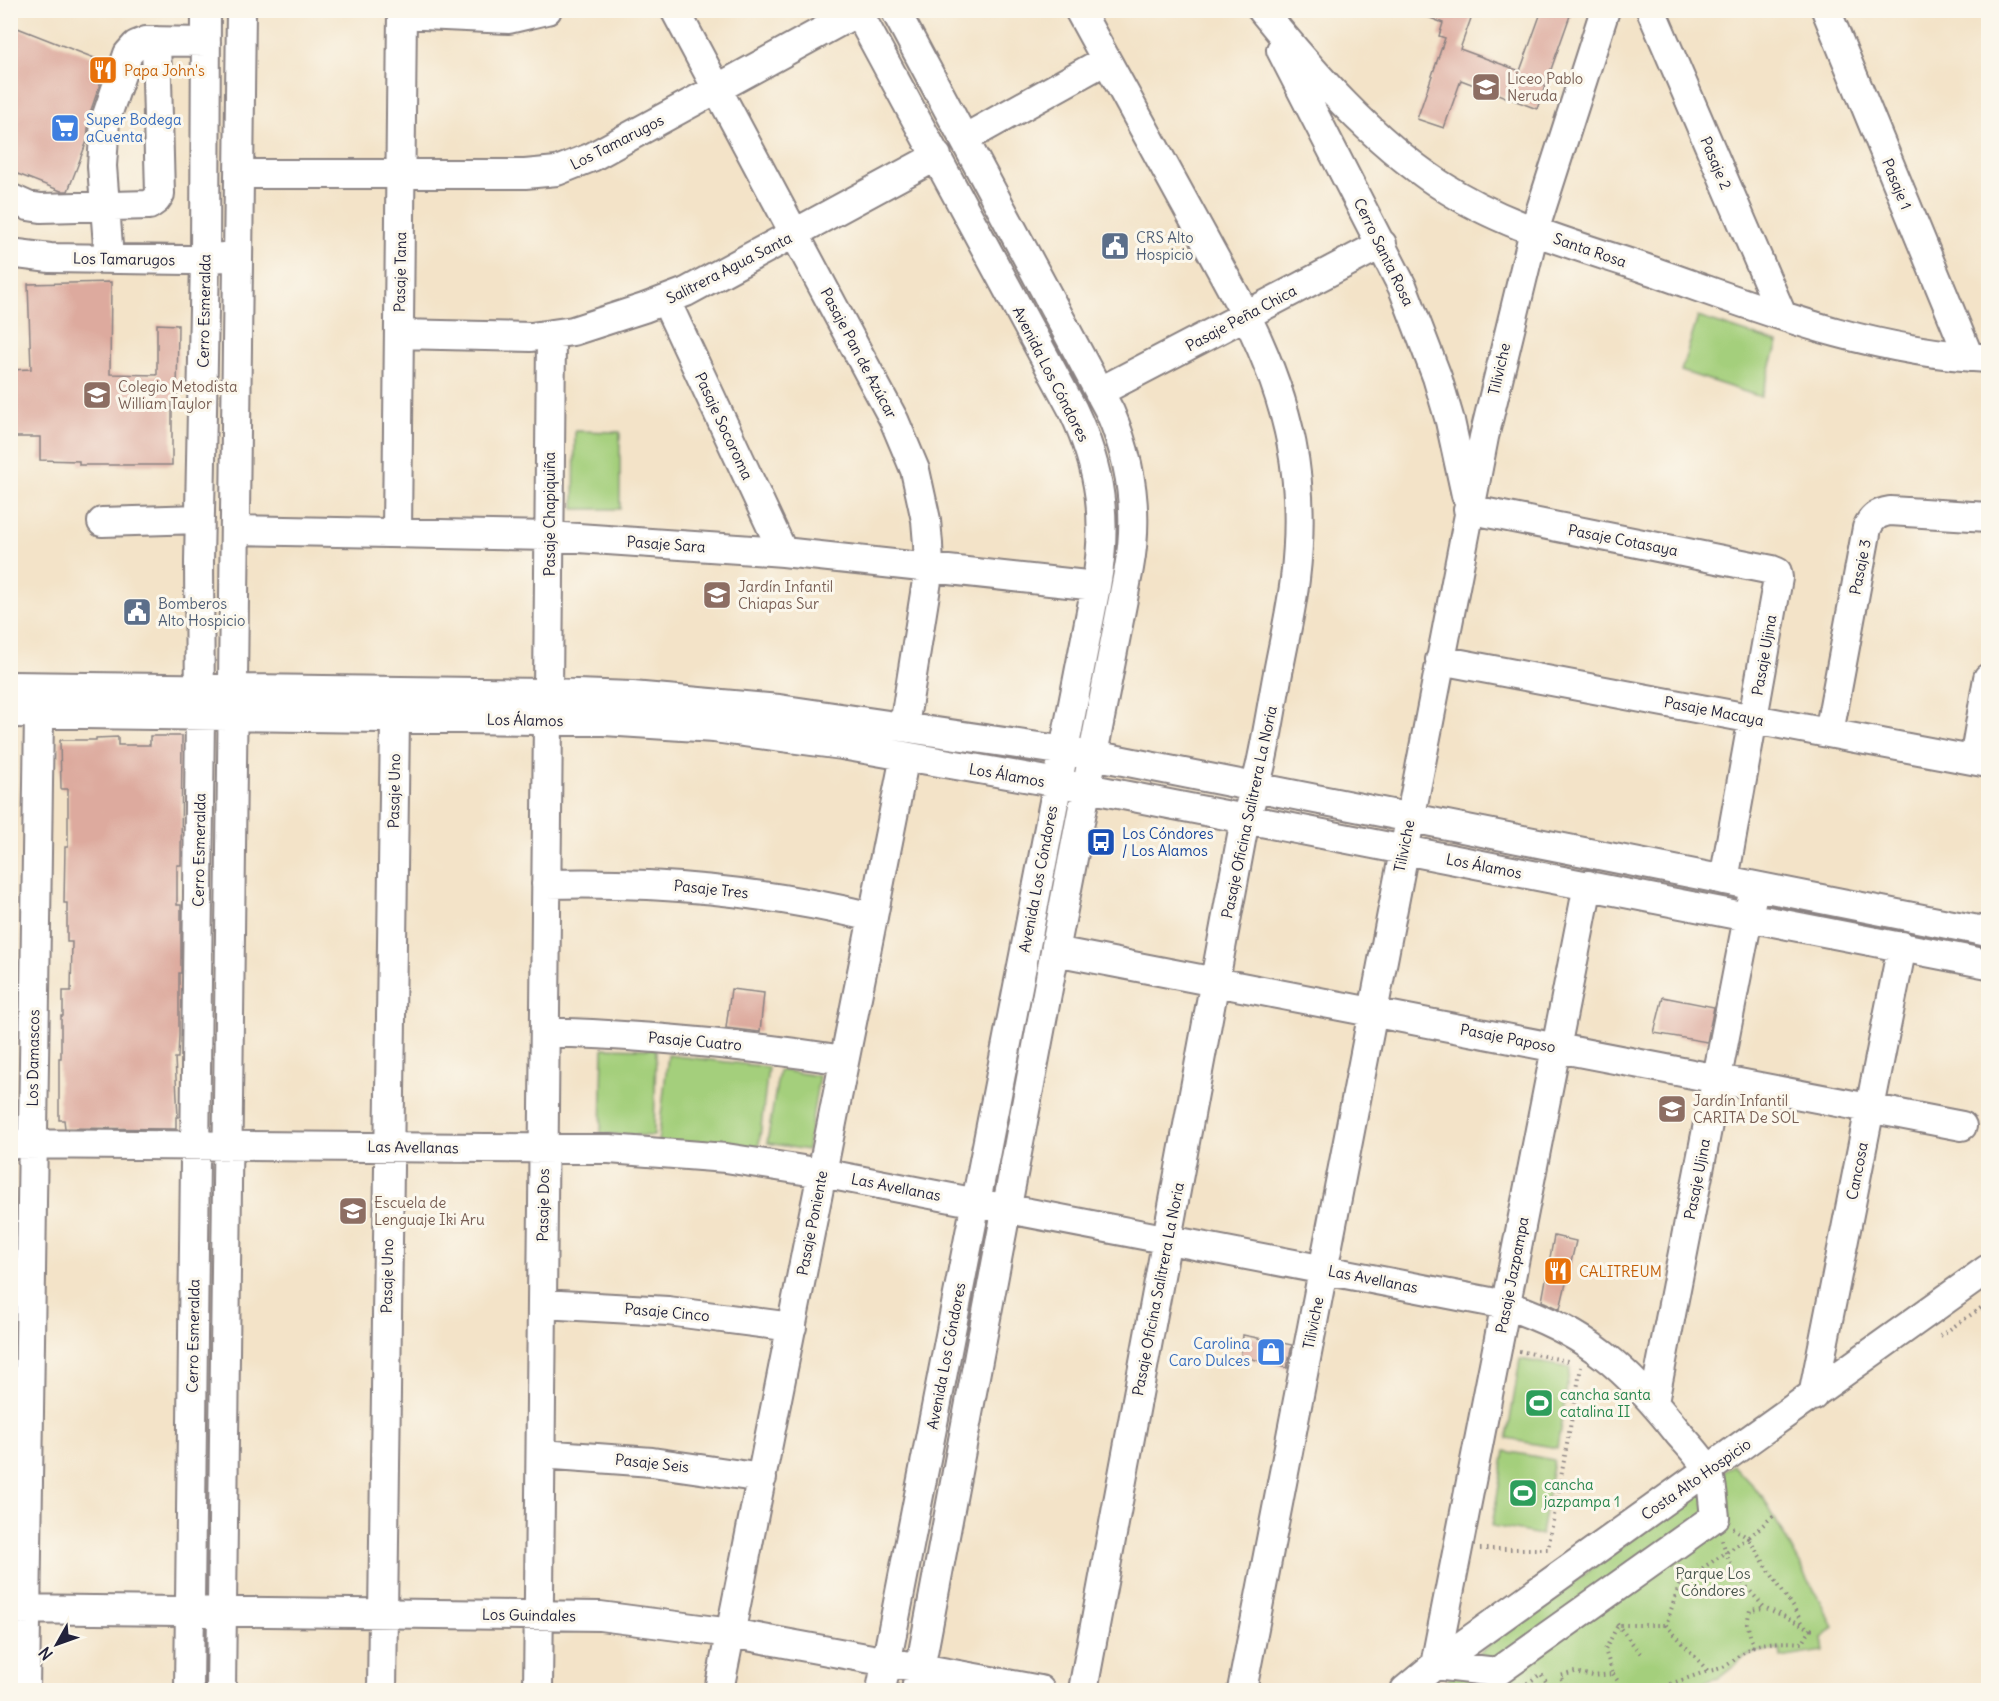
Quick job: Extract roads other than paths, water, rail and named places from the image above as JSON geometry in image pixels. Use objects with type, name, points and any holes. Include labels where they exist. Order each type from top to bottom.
[{"type":"street","name":"Cerro Esmeralda","points":[[189,1690],[206,10]]},
{"type":"street","name":"Cerro Esmeralda","points":[[221,1690],[241,10]]},
{"type":"street","points":[[402,12],[509,19],[547,10]]},
{"type":"street","name":"Pasaje Pan de Azúcar","points":[[675,10],[905,444],[921,496],[927,528],[929,568],[904,726]]},
{"type":"street","name":"Avenida Los Cóndores","points":[[895,10],[1110,412],[1126,454],[1131,476],[1135,522],[1131,557],[919,1679]]},
{"type":"street","name":"Pasaje Oficina Salitrera La Noria","points":[[1079,10],[1246,315],[1270,365],[1288,421],[1295,453],[1299,526],[1295,582],[1257,788],[1245,819],[1083,1690]]},
{"type":"street","name":"Santa Rosa","points":[[1261,10],[1318,75],[1403,157],[1441,186],[1471,203],[1534,231],[1845,336],[1918,351],[1979,358]]},
{"type":"street","name":"Cerro Santa Rosa","points":[[1261,10],[1403,288],[1437,377],[1461,465],[1468,509]]},
{"type":"street","name":"Tiliviche","points":[[1242,1690],[1468,509],[1500,365],[1534,231],[1605,10]]},
{"type":"street","name":"Pasaje 2","points":[[1651,10],[1782,315]]},
{"type":"street","name":"Pasaje 1","points":[[1826,10],[1979,358]]},
{"type":"street","name":"Los Tamarugos","points":[[239,174],[525,174],[557,171],[592,157],[859,11]]},
{"type":"street","name":"Avenida Los Cóndores","points":[[859,11],[1073,410],[1090,452],[1101,496],[1102,520],[1102,543],[1096,586],[881,1690]]},
{"type":"street","name":"Pasaje Tana","points":[[397,533],[402,12]]},
{"type":"street","points":[[10,198],[28,206],[41,208],[149,206],[156,200],[160,194],[156,41]]},
{"type":"street","points":[[109,259],[102,166],[105,121],[131,48],[141,42],[206,42]]},
{"type":"street","points":[[964,139],[1106,60]]},
{"type":"street","points":[[206,124],[222,157],[239,174]]},
{"type":"street","name":"Salitrera Agua Santa","points":[[399,334],[551,336],[666,301],[706,283],[937,156]]},
{"type":"street","name":"Pasaje Peña Chica","points":[[1099,392],[1382,244]]},
{"type":"street","name":"Los Tamarugos","points":[[10,253],[50,258],[109,259],[188,260],[237,256]]},
{"type":"street","name":"Pasaje Socoroma","points":[[666,301],[783,552]]},
{"type":"street","name":"Pasaje Chapiquiña","points":[[548,707],[551,336]]},
{"type":"street","name":"Pasaje Cotasaya","points":[[1468,509],[1777,572]]},
{"type":"street","name":"Pasaje 3","points":[[1829,733],[1870,521],[1882,512],[1890,511],[1922,515],[1989,517]]},
{"type":"street","points":[[102,522],[200,519]]},
{"type":"street","name":"Pasaje Sara","points":[[235,530],[549,536],[783,552],[1096,586]]},
{"type":"street","points":[[199,561],[235,561]]},
{"type":"street","name":"Pasaje Ujina","points":[[1724,880],[1754,719],[1778,578],[1777,572]]},
{"type":"street","points":[[199,604],[234,602]]},
{"type":"street","name":"Pasaje Macaya","points":[[1440,660],[1981,761]]},
{"type":"street","points":[[1981,761],[1989,678]]},
{"type":"street","name":"Los Álamos","points":[[10,686],[200,702],[232,716],[395,718],[548,707],[716,702],[904,726],[1093,755],[1989,932]]},
{"type":"street","name":"Los Álamos","points":[[10,713],[39,714],[200,702],[233,688],[548,707],[626,722],[779,735],[1087,788],[1989,964]]},
{"type":"street","name":"Pasaje Dos","points":[[538,1690],[548,707]]},
{"type":"street","name":"Los Damascos","points":[[25,1690],[18,1609],[21,1144],[39,714]]},
{"type":"street","name":"Pasaje Uno","points":[[382,1690],[395,718]]},
{"type":"street","name":"Pasaje Poniente","points":[[719,1690],[904,756]]},
{"type":"street","name":"Pasaje Tres","points":[[546,884],[641,884],[704,888],[818,904],[873,916]]},
{"type":"street","name":"Pasaje Jazpampa","points":[[1435,1665],[1588,885]]},
{"type":"street","name":"Pasaje Ujina","points":[[1654,1402],[1754,886]]},
{"type":"street","name":"Cancosa","points":[[1812,1396],[1902,946]]},
{"type":"street","name":"Pasaje Paposo","points":[[1055,951],[1962,1126]]},
{"type":"street","name":"Pasaje Cuatro","points":[[545,1032],[616,1034],[688,1040],[766,1048],[844,1060]]},
{"type":"street","name":"Las Avellanas","points":[[21,1144],[609,1149],[726,1158],[822,1173],[976,1202],[1506,1305],[1532,1314],[1582,1340],[1609,1358],[1633,1379],[1708,1470]]},
{"type":"street","name":"Costa Alto Hospicio","points":[[1405,1690],[1435,1665],[1989,1269]]},
{"type":"street","name":"Pasaje Cinco","points":[[542,1304],[668,1311],[792,1327]]},
{"type":"street","name":"Pasaje Seis","points":[[541,1454],[652,1462],[762,1478]]},
{"type":"street","points":[[1435,1665],[1497,1672],[1715,1517],[1708,1470]]},
{"type":"street","name":"Los Guindales","points":[[18,1609],[600,1616],[731,1633],[887,1662],[919,1679],[1041,1690]]},
{"type":"place","name":"Papa John's","points":[[103,70]]},
{"type":"place","name":"Liceo Pablo Neruda","points":[[1486,87]]},
{"type":"place","name":"Super Bodega aCuenta","points":[[65,128]]},
{"type":"place","name":"CRS Alto Hospicio","points":[[1115,246]]},
{"type":"place","name":"Colegio Metodista William Taylor","points":[[97,395]]},
{"type":"place","name":"Jardín Infantil Chiapas Sur","points":[[717,595]]},
{"type":"place","name":"Bomberos Alto Hospicio","points":[[137,612]]},
{"type":"place","name":"Los Cóndores / Los Alamos","points":[[1101,842]]},
{"type":"place","name":"Jardín Infantil CARITA De SOL","points":[[1672,1109]]},
{"type":"place","name":"Escuela de Lenguaje Iki Aru","points":[[353,1211]]},
{"type":"place","name":"CALITREUM","points":[[1558,1271]]},
{"type":"place","name":"Carolina Caro Dulces","points":[[1271,1352]]},
{"type":"place","name":"cancha santa catalina II","points":[[1539,1403]]},
{"type":"place","name":"cancha jazpampa 1","points":[[1523,1493]]},
{"type":"park label","name":"Parque Los Cóndores","points":[[1713,1582]]}]
